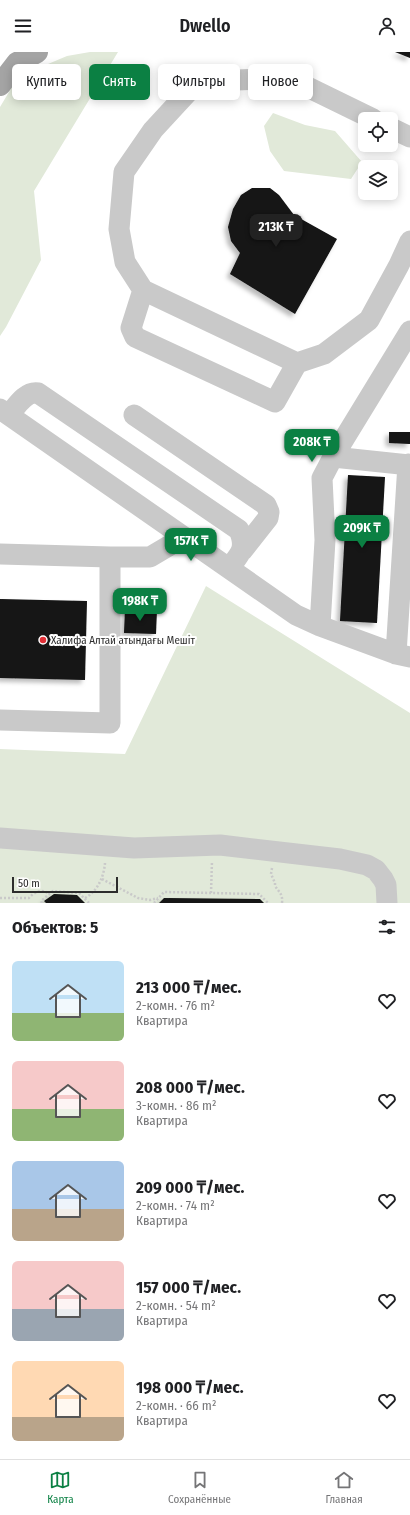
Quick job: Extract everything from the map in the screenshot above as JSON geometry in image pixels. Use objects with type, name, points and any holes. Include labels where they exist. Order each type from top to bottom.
[{"type":"main road","points":[[0,85],[17,64],[37,52]]},
{"type":"street","points":[[359,112],[289,78],[210,81],[189,91],[153,130],[124,172],[119,229],[125,262],[143,290],[297,362],[324,354],[369,320],[399,265],[410,241]]},
{"type":"street","points":[[398,131],[410,137]]},
{"type":"street","points":[[143,290],[131,328],[135,337],[276,402],[297,362]]},
{"type":"street","points":[[320,626],[325,540],[322,478],[333,457],[410,332]]},
{"type":"street","points":[[242,551],[242,538],[239,530],[38,393],[28,395],[4,412],[296,614],[320,626],[403,655],[409,464],[333,457]]},
{"type":"street","points":[[134,415],[266,505],[269,512],[268,518],[229,568]]},
{"type":"street","points":[[0,554],[150,557],[172,544],[181,535]]},
{"type":"street","points":[[0,720],[110,723],[110,557]]},
{"type":"street","points":[[0,838],[134,848],[213,845],[236,846],[340,859],[367,865],[376,870],[386,885],[388,903]]},
{"type":"path","points":[[211,893],[213,845]]},
{"type":"path","points":[[85,898],[95,890],[102,879],[105,865],[105,846]]},
{"type":"path","points":[[271,850],[271,874],[275,882],[275,886],[282,895],[282,903]]},
{"type":"path","points":[[102,879],[138,898],[150,900],[158,898]]},
{"type":"path","points":[[0,898],[29,898],[34,893],[41,891],[49,894]]},
{"type":"path","points":[[42,903],[41,901],[53,891],[79,893],[89,903]]},
{"type":"path","points":[[154,903],[164,892],[258,894],[268,903]]},
{"type":"green space","points":[[90,52],[118,52],[111,64],[89,64],[89,100],[34,191],[41,260],[0,336],[0,107],[12,87],[12,100],[81,100],[81,64],[48,64],[67,56]]},
{"type":"green space","points":[[273,113],[305,125],[335,131],[360,160],[358,160],[358,168],[351,179],[284,171],[270,151],[264,126]]},
{"type":"green space","points":[[206,586],[410,713],[410,903],[0,903],[0,749],[125,754]]},
{"type":"building","points":[[395,52],[410,52],[410,58]]},
{"type":"building","points":[[252,188],[270,188],[279,195],[294,215],[337,239],[295,314],[230,274],[240,253],[231,241],[228,227],[233,209],[241,195]]},
{"type":"building","points":[[389,432],[410,432],[410,444],[389,443]]},
{"type":"building","points":[[348,475],[385,477],[377,623],[340,621]]},
{"type":"building","name":"Халифа Алтай атындағы Мешіт","points":[[0,599],[87,601],[85,680],[0,678]]},
{"type":"building","points":[[125,609],[157,610],[156,634],[124,633]]},
{"type":"building","points":[[54,894],[77,895],[85,903],[46,903],[44,901]]},
{"type":"building","points":[[164,898],[260,899],[264,903],[159,903]]},
{"type":"place","name":"Халифа Алтай атындағы Мешіт","points":[[43,640]]}]
